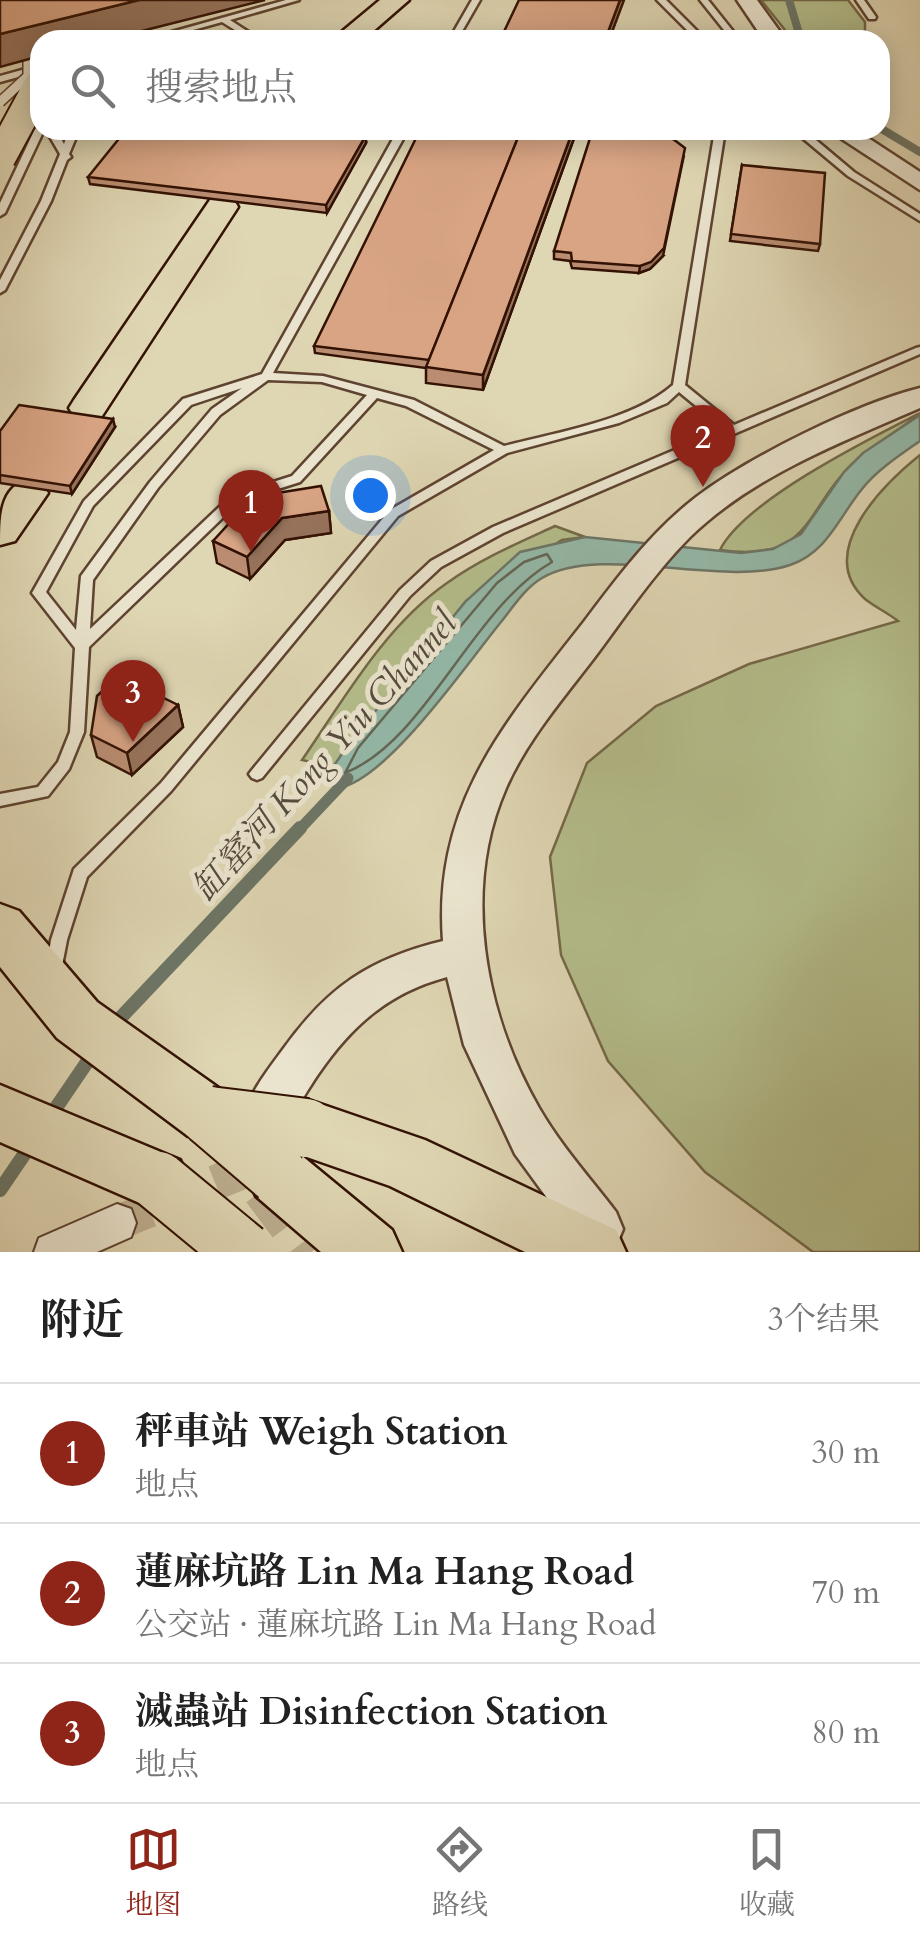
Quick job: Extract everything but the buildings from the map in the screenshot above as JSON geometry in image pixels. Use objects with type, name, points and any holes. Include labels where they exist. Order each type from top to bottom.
[{"type":"highway","points":[[358,30],[396,0]]},
{"type":"highway","points":[[147,30],[222,11]]},
{"type":"highway","points":[[0,158],[30,70]]},
{"type":"highway","points":[[0,81],[4,90],[0,107]]},
{"type":"highway","points":[[88,408],[222,207]]},
{"type":"highway","points":[[0,531],[27,492]]},
{"type":"highway","points":[[0,927],[64,1005],[209,1116],[370,1252]]},
{"type":"highway","points":[[0,1113],[138,1202],[244,1252]]},
{"type":"highway","points":[[209,1116],[306,1128],[369,1147],[597,1240]]},
{"type":"highway","points":[[138,1202],[193,1252]]},
{"type":"street","points":[[747,0],[768,30]]},
{"type":"street","points":[[855,140],[920,183]]},
{"type":"street","points":[[597,1240],[502,1086],[476,1012],[462,920],[466,869],[484,792],[532,717],[680,528],[724,492],[770,463],[920,398]]},
{"type":"street","points":[[269,1108],[314,1041],[382,980],[465,954]]},
{"type":"street","points":[[53,1252],[138,1202]]},
{"type":"lane","points":[[459,30],[476,0]]},
{"type":"lane","points":[[661,0],[692,30]]},
{"type":"lane","points":[[704,0],[728,30]]},
{"type":"lane","points":[[860,0],[872,17]]},
{"type":"lane","points":[[222,11],[292,1]]},
{"type":"lane","points":[[222,11],[245,30]]},
{"type":"lane","points":[[13,53],[30,63]]},
{"type":"lane","points":[[0,107],[30,70]]},
{"type":"lane","points":[[0,81],[30,71]]},
{"type":"lane","points":[[0,107],[30,111]]},
{"type":"lane","points":[[1,211],[35,140]]},
{"type":"lane","points":[[57,140],[66,157]]},
{"type":"lane","points":[[0,290],[71,140]]},
{"type":"lane","points":[[0,800],[43,792],[64,765],[77,732],[86,579],[190,440],[216,412],[266,376],[397,140]]},
{"type":"lane","points":[[64,1005],[60,940],[80,874],[166,787],[394,513],[503,450],[615,420],[662,400],[679,386],[718,140]]},
{"type":"lane","points":[[810,140],[851,174],[920,218]]},
{"type":"lane","points":[[257,774],[404,593],[436,564],[498,530],[920,350]]},
{"type":"lane","points":[[81,646],[40,593],[88,504],[188,402],[266,376],[323,379],[410,404],[503,450]]},
{"type":"lane","points":[[679,386],[733,430]]},
{"type":"lane","points":[[81,646],[236,498],[296,479],[374,394]]},
{"type":"shaded area","points":[[761,0],[848,0],[865,22],[865,30],[785,30]]},
{"type":"shaded area","points":[[920,413],[852,464],[802,530],[789,541],[773,549],[750,552],[720,550],[733,531],[780,492]]},
{"type":"shaded area","points":[[920,455],[920,1252],[813,1252],[705,1172],[608,1061],[561,955],[550,857],[587,763],[656,706],[749,664],[898,621],[865,599],[851,581],[847,561],[850,540],[873,501]]},
{"type":"shaded area","points":[[555,526],[585,537],[562,540],[466,601],[333,767],[302,760],[367,665],[425,600],[473,566]]},
{"type":"water","points":[[920,415],[920,441],[868,482],[814,552],[790,565],[730,572],[596,564],[567,568],[542,578],[520,598],[402,743],[380,765],[338,788],[333,767],[350,742],[466,601],[520,552],[585,537],[741,553],[773,549],[801,534],[844,472],[863,453]]},
{"type":"waterway","name":"缸窰河 Kong Yiu Channel","points":[[789,0],[798,30]]},
{"type":"waterway","name":"缸窰河 Kong Yiu Channel","points":[[890,134],[920,152]]},
{"type":"waterway","name":"缸窰河 Kong Yiu Channel","points":[[298,831],[348,778]]},
{"type":"waterway","name":"缸窰河 Kong Yiu Channel","points":[[109,1030],[300,828]]},
{"type":"waterway","name":"缸窰河 Kong Yiu Channel","points":[[47,1121],[96,1049]]},
{"type":"waterway","name":"缸窰河 Kong Yiu Channel","points":[[0,1190],[34,1140]]},
{"type":"tunnel","points":[[117,1223],[251,1168]]},
{"type":"tunnel","points":[[264,1189],[311,1252]]},
{"type":"place","name":"蓮麻坑路 Lin Ma Hang Road","points":[[703,487]]},
{"type":"place","name":"秤車站 Weigh Station","points":[[251,552]]},
{"type":"place","name":"滅蟲站 Disinfection Station","points":[[133,742]]}]
